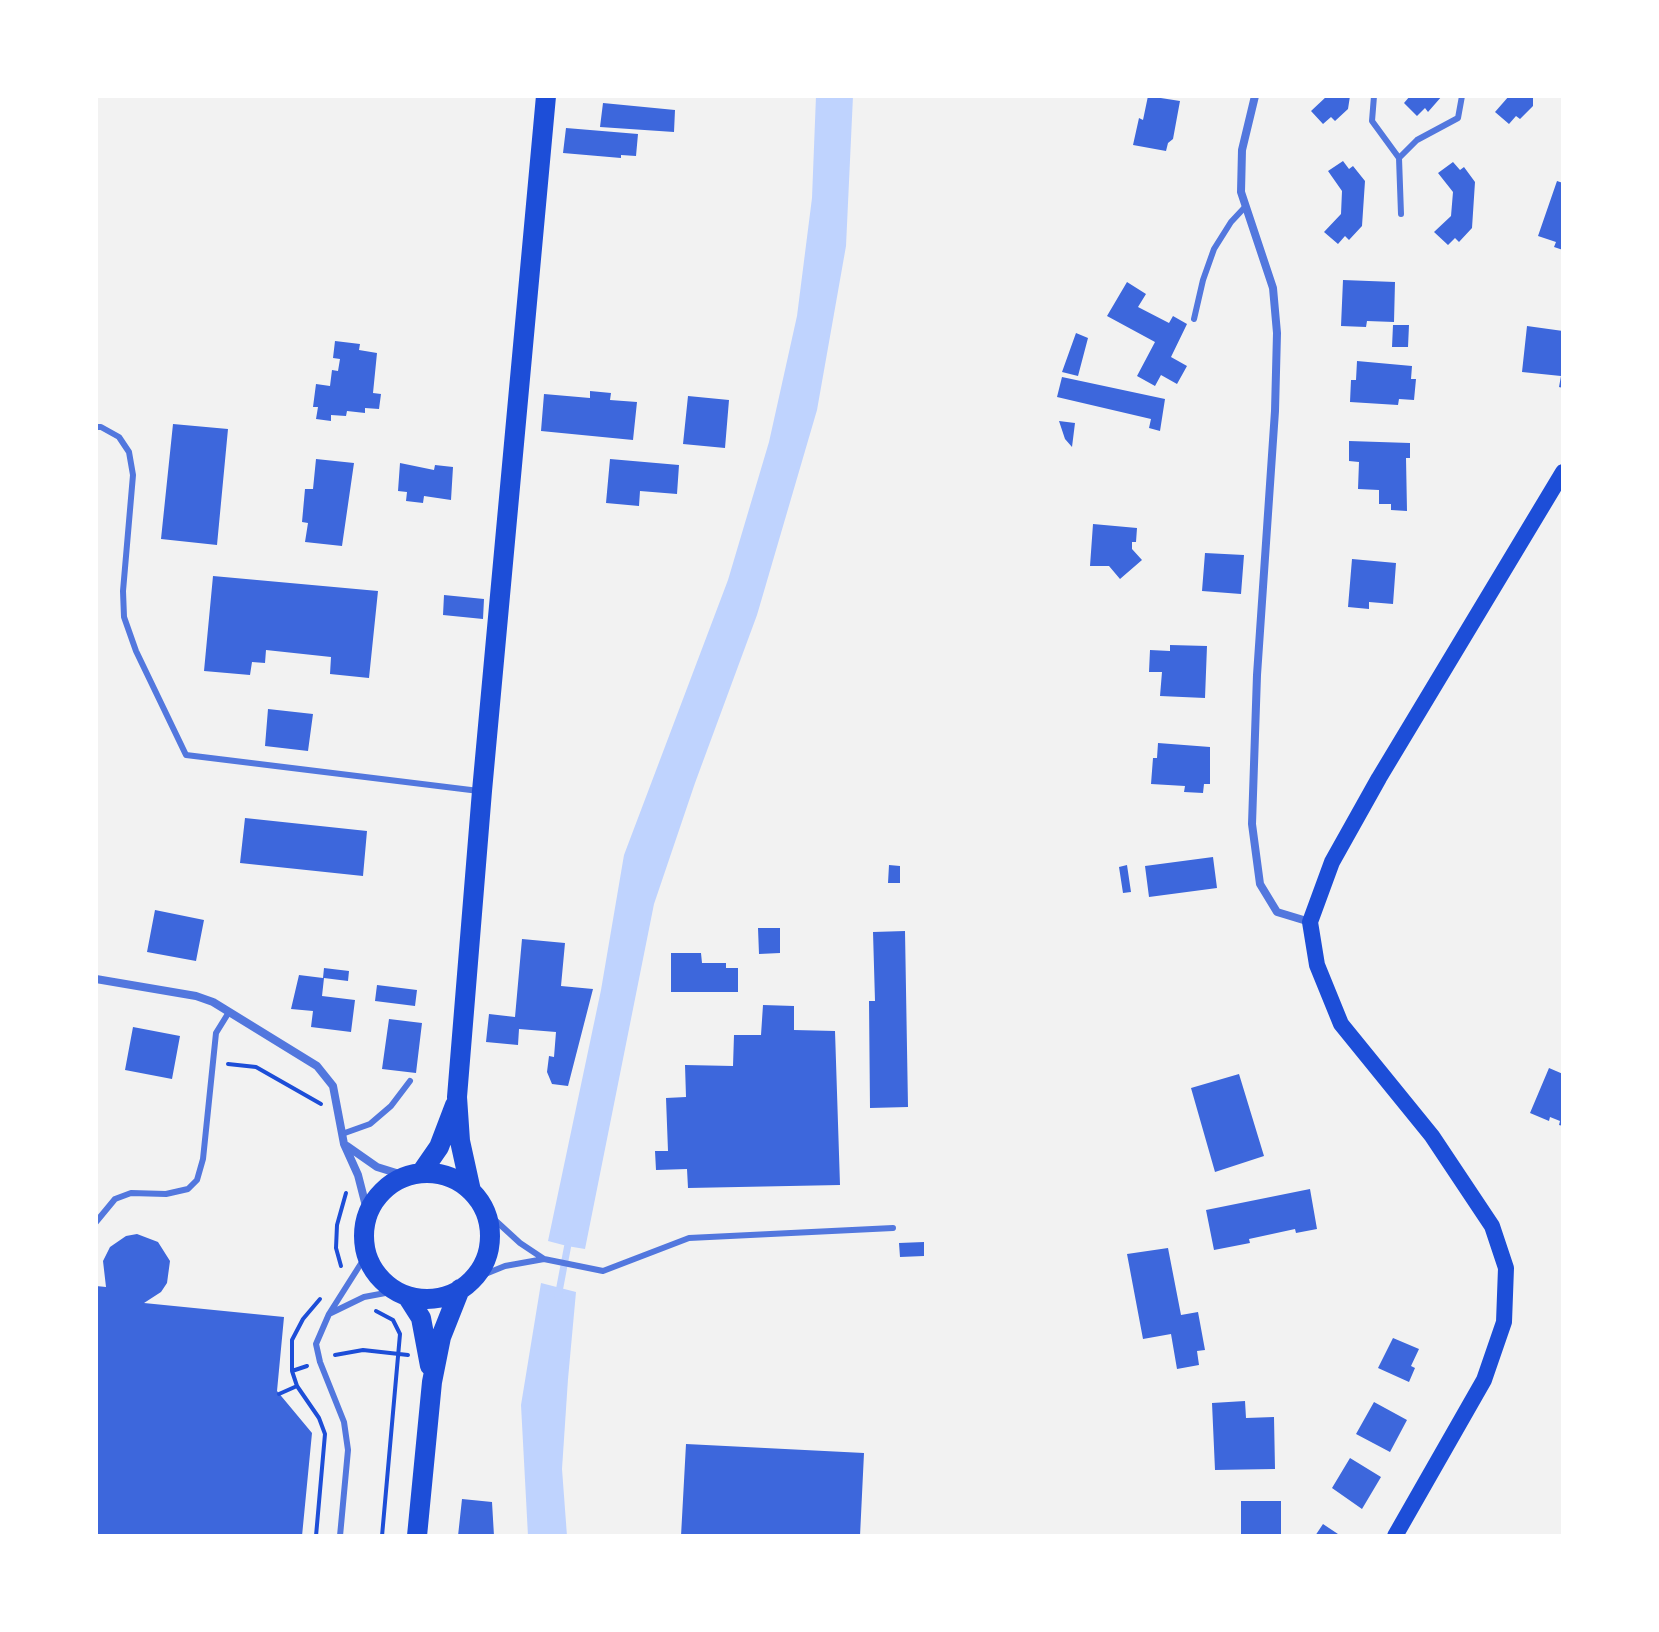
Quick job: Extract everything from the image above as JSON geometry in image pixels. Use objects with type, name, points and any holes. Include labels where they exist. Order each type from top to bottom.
[{"type":"main road","points":[[417,1536],[432,1382],[441,1337],[466,1284],[483,1264],[489,1246],[489,1228],[484,1210],[471,1191],[460,1141],[457,1097],[546,96]]},
{"type":"main road","points":[[1395,1536],[1484,1380],[1504,1322],[1506,1268],[1492,1226],[1432,1136],[1341,1024],[1317,965],[1310,922],[1332,862],[1372,790],[1563,472]]},
{"type":"main road","points":[[432,1382],[421,1318],[401,1293],[380,1278],[367,1254],[364,1227],[376,1198],[390,1185],[414,1175],[439,1147],[457,1097]]},
{"type":"main road","points":[[414,1175],[448,1177],[471,1191]]},
{"type":"main road","points":[[401,1293],[425,1299],[443,1297],[466,1284]]},
{"type":"street","points":[[1255,96],[1242,150],[1241,192],[1273,288],[1277,333],[1275,411],[1257,675],[1252,824],[1260,884],[1277,912],[1310,922]]},
{"type":"street","points":[[96,979],[196,996],[213,1002],[321,1069],[333,1086],[343,1139],[358,1175],[368,1214]]},
{"type":"street","points":[[343,1139],[356,1155],[377,1167],[414,1175]]},
{"type":"lane","points":[[1374,96],[1372,121],[1399,158],[1401,214]]},
{"type":"lane","points":[[1399,158],[1417,140],[1458,118],[1462,96]]},
{"type":"lane","points":[[1194,319],[1214,249],[1245,207]]},
{"type":"lane","points":[[96,427],[119,437],[129,452],[133,475],[123,591],[124,617],[136,651],[186,755],[482,791]]},
{"type":"lane","points":[[96,1222],[115,1199],[131,1193],[166,1194],[188,1189],[197,1180],[203,1159],[216,1033],[229,1012]]},
{"type":"lane","points":[[343,1139],[370,1124],[391,1106],[410,1081]]},
{"type":"lane","points":[[484,1210],[520,1243],[544,1259]]},
{"type":"lane","points":[[466,1284],[505,1266],[544,1259],[603,1271],[689,1238],[893,1228]]},
{"type":"lane","points":[[340,1536],[348,1450],[344,1422],[316,1344],[329,1314],[367,1254]]},
{"type":"lane","points":[[329,1314],[364,1297],[401,1293]]},
{"type":"path","points":[[213,1062],[256,1067],[326,1107]]},
{"type":"path","points":[[340,1273],[342,1269],[336,1248],[337,1225],[349,1185]]},
{"type":"path","points":[[316,1536],[325,1434],[319,1418],[297,1386],[292,1371],[292,1340],[303,1319],[326,1292]]},
{"type":"path","points":[[367,1306],[393,1320],[400,1334],[382,1536]]},
{"type":"path","points":[[335,1355],[363,1350],[414,1355]]},
{"type":"path","points":[[292,1371],[307,1366]]},
{"type":"path","points":[[279,1394],[297,1386]]},
{"type":"water","points":[[816,96],[853,96],[846,246],[817,410],[757,615],[654,904],[585,1249],[567,1246],[548,1241],[601,990],[624,855],[728,580],[769,442],[797,316],[812,198]]},
{"type":"water","points":[[541,1283],[576,1292],[562,1469],[567,1536],[528,1536],[521,1405]]},
{"type":"building","points":[[1148,96],[1180,101],[1173,139],[1166,151],[1133,145]]},
{"type":"building","points":[[1327,96],[1350,96],[1348,109],[1335,121],[1331,117],[1323,124],[1311,111]]},
{"type":"building","points":[[1410,96],[1442,96],[1428,112],[1425,108],[1417,116],[1404,103]]},
{"type":"building","points":[[1509,96],[1533,96],[1533,106],[1520,119],[1516,116],[1509,124],[1495,112]]},
{"type":"building","points":[[603,103],[675,110],[674,132],[600,127]]},
{"type":"building","points":[[566,128],[638,134],[636,156],[621,155],[621,158],[563,153]]},
{"type":"building","points":[[1343,161],[1349,169],[1353,166],[1365,181],[1362,226],[1349,240],[1345,236],[1338,244],[1324,232],[1341,214],[1342,191],[1328,171]]},
{"type":"building","points":[[1453,162],[1460,170],[1464,167],[1475,182],[1472,228],[1459,242],[1455,238],[1448,245],[1434,232],[1451,216],[1453,192],[1438,173]]},
{"type":"building","points":[[1557,181],[1563,183],[1563,250],[1554,247],[1556,242],[1538,236]]},
{"type":"building","points":[[1343,280],[1395,282],[1394,322],[1367,321],[1366,327],[1341,326]]},
{"type":"building","points":[[1127,282],[1146,294],[1138,307],[1169,323],[1173,316],[1187,324],[1171,357],[1187,366],[1177,384],[1161,375],[1155,386],[1137,376],[1155,342],[1107,316]]},
{"type":"building","points":[[1393,325],[1409,325],[1408,347],[1392,347]]},
{"type":"building","points":[[1527,326],[1563,331],[1563,388],[1559,387],[1561,376],[1522,372]]},
{"type":"building","points":[[1076,333],[1088,338],[1078,376],[1062,372]]},
{"type":"building","points":[[335,341],[360,344],[359,350],[377,353],[373,393],[381,394],[379,409],[365,408],[365,413],[347,411],[346,416],[331,415],[331,421],[316,419],[318,407],[313,407],[316,384],[330,386],[332,370],[338,371],[340,359],[333,358]]},
{"type":"building","points":[[1357,361],[1412,366],[1411,379],[1416,379],[1414,400],[1399,399],[1398,405],[1350,402],[1351,380],[1356,380]]},
{"type":"building","points":[[1062,377],[1165,399],[1160,431],[1149,428],[1151,419],[1057,397]]},
{"type":"building","points":[[590,391],[611,393],[610,400],[637,402],[633,440],[541,431],[544,394],[590,398]]},
{"type":"building","points":[[688,396],[729,400],[725,448],[683,444]]},
{"type":"building","points":[[1059,421],[1075,423],[1072,447],[1065,439]]},
{"type":"building","points":[[173,424],[228,429],[217,545],[161,539]]},
{"type":"building","points":[[1349,441],[1410,443],[1410,458],[1406,458],[1407,511],[1391,510],[1391,504],[1379,504],[1379,490],[1358,489],[1359,462],[1349,461]]},
{"type":"building","points":[[316,459],[354,463],[342,546],[305,542],[308,523],[302,522],[305,489],[313,489]]},
{"type":"building","points":[[610,459],[679,465],[677,494],[640,491],[639,506],[606,503]]},
{"type":"building","points":[[400,463],[434,470],[435,465],[453,467],[451,500],[424,496],[423,503],[406,501],[407,492],[398,491]]},
{"type":"building","points":[[1093,524],[1137,528],[1132,549],[1142,560],[1120,579],[1109,566],[1090,566]]},
{"type":"building","points":[[1205,553],[1244,555],[1241,594],[1202,591]]},
{"type":"building","points":[[1352,559],[1396,563],[1393,604],[1369,602],[1369,609],[1348,607]]},
{"type":"building","points":[[213,576],[378,591],[369,678],[330,674],[331,657],[266,650],[265,663],[252,662],[250,675],[204,671]]},
{"type":"building","points":[[444,595],[484,599],[483,619],[443,615]]},
{"type":"building","points":[[1170,645],[1207,646],[1205,698],[1160,696],[1162,672],[1149,672],[1150,650],[1170,651]]},
{"type":"building","points":[[268,709],[313,714],[308,751],[265,746]]},
{"type":"building","points":[[1158,743],[1210,747],[1210,784],[1204,784],[1203,793],[1184,792],[1185,786],[1151,784],[1153,758],[1157,758]]},
{"type":"building","points":[[245,818],[367,831],[363,876],[240,863]]},
{"type":"building","points":[[1213,857],[1217,888],[1149,897],[1145,866]]},
{"type":"building","points":[[889,865],[900,866],[900,883],[888,883]]},
{"type":"building","points":[[1127,865],[1131,892],[1123,893],[1119,867]]},
{"type":"building","points":[[155,910],[204,920],[196,961],[147,952]]},
{"type":"building","points":[[758,928],[780,928],[780,953],[759,954]]},
{"type":"building","points":[[905,931],[908,1107],[870,1108],[869,1001],[875,1001],[873,932]]},
{"type":"building","points":[[522,939],[565,943],[561,986],[593,989],[568,1086],[552,1084],[547,1072],[549,1056],[554,1057],[556,1032],[519,1029],[518,1045],[486,1042],[489,1014],[515,1017]]},
{"type":"building","points":[[671,953],[701,953],[702,963],[726,963],[726,968],[738,968],[738,992],[671,992]]},
{"type":"building","points":[[324,968],[349,971],[348,981],[324,978],[322,996],[355,1000],[351,1032],[311,1027],[313,1011],[291,1009],[299,975],[323,978]]},
{"type":"building","points":[[377,985],[417,990],[415,1006],[375,1001]]},
{"type":"building","points":[[763,1005],[794,1006],[794,1030],[835,1031],[840,1185],[688,1188],[687,1169],[656,1170],[655,1151],[668,1151],[666,1098],[686,1097],[685,1065],[733,1066],[734,1035],[761,1035]]},
{"type":"building","points":[[389,1019],[422,1023],[416,1073],[382,1069]]},
{"type":"building","points":[[133,1027],[180,1036],[172,1079],[125,1070]]},
{"type":"building","points":[[1549,1068],[1563,1074],[1563,1126],[1559,1125],[1560,1121],[1550,1117],[1549,1121],[1530,1113]]},
{"type":"building","points":[[1239,1074],[1264,1156],[1215,1172],[1191,1088]]},
{"type":"building","points":[[1310,1189],[1317,1229],[1296,1233],[1295,1229],[1214,1250],[1206,1210]]},
{"type":"building","points":[[137,1234],[158,1242],[170,1261],[167,1283],[161,1292],[144,1303],[284,1317],[277,1391],[312,1433],[302,1536],[96,1536],[96,1286],[106,1287],[103,1261],[110,1247],[126,1236]]},
{"type":"building","points":[[924,1242],[924,1256],[900,1257],[899,1243]]},
{"type":"building","points":[[1168,1248],[1181,1315],[1198,1312],[1205,1350],[1197,1351],[1199,1365],[1177,1369],[1171,1334],[1143,1339],[1127,1254]]},
{"type":"building","points":[[1393,1338],[1419,1349],[1411,1366],[1415,1368],[1409,1382],[1378,1368]]},
{"type":"building","points":[[1245,1401],[1246,1418],[1274,1417],[1275,1469],[1215,1470],[1212,1403]]},
{"type":"building","points":[[1374,1402],[1407,1420],[1390,1452],[1356,1434]]},
{"type":"building","points":[[686,1444],[864,1453],[860,1536],[681,1536]]},
{"type":"building","points":[[1350,1458],[1381,1477],[1362,1509],[1332,1488]]},
{"type":"building","points":[[462,1499],[492,1502],[494,1536],[458,1536]]},
{"type":"building","points":[[1241,1501],[1281,1501],[1281,1536],[1241,1536]]},
{"type":"building","points":[[1323,1524],[1341,1536],[1315,1536]]},
{"type":"waterway","points":[[558,1297],[569,1239]]}]
